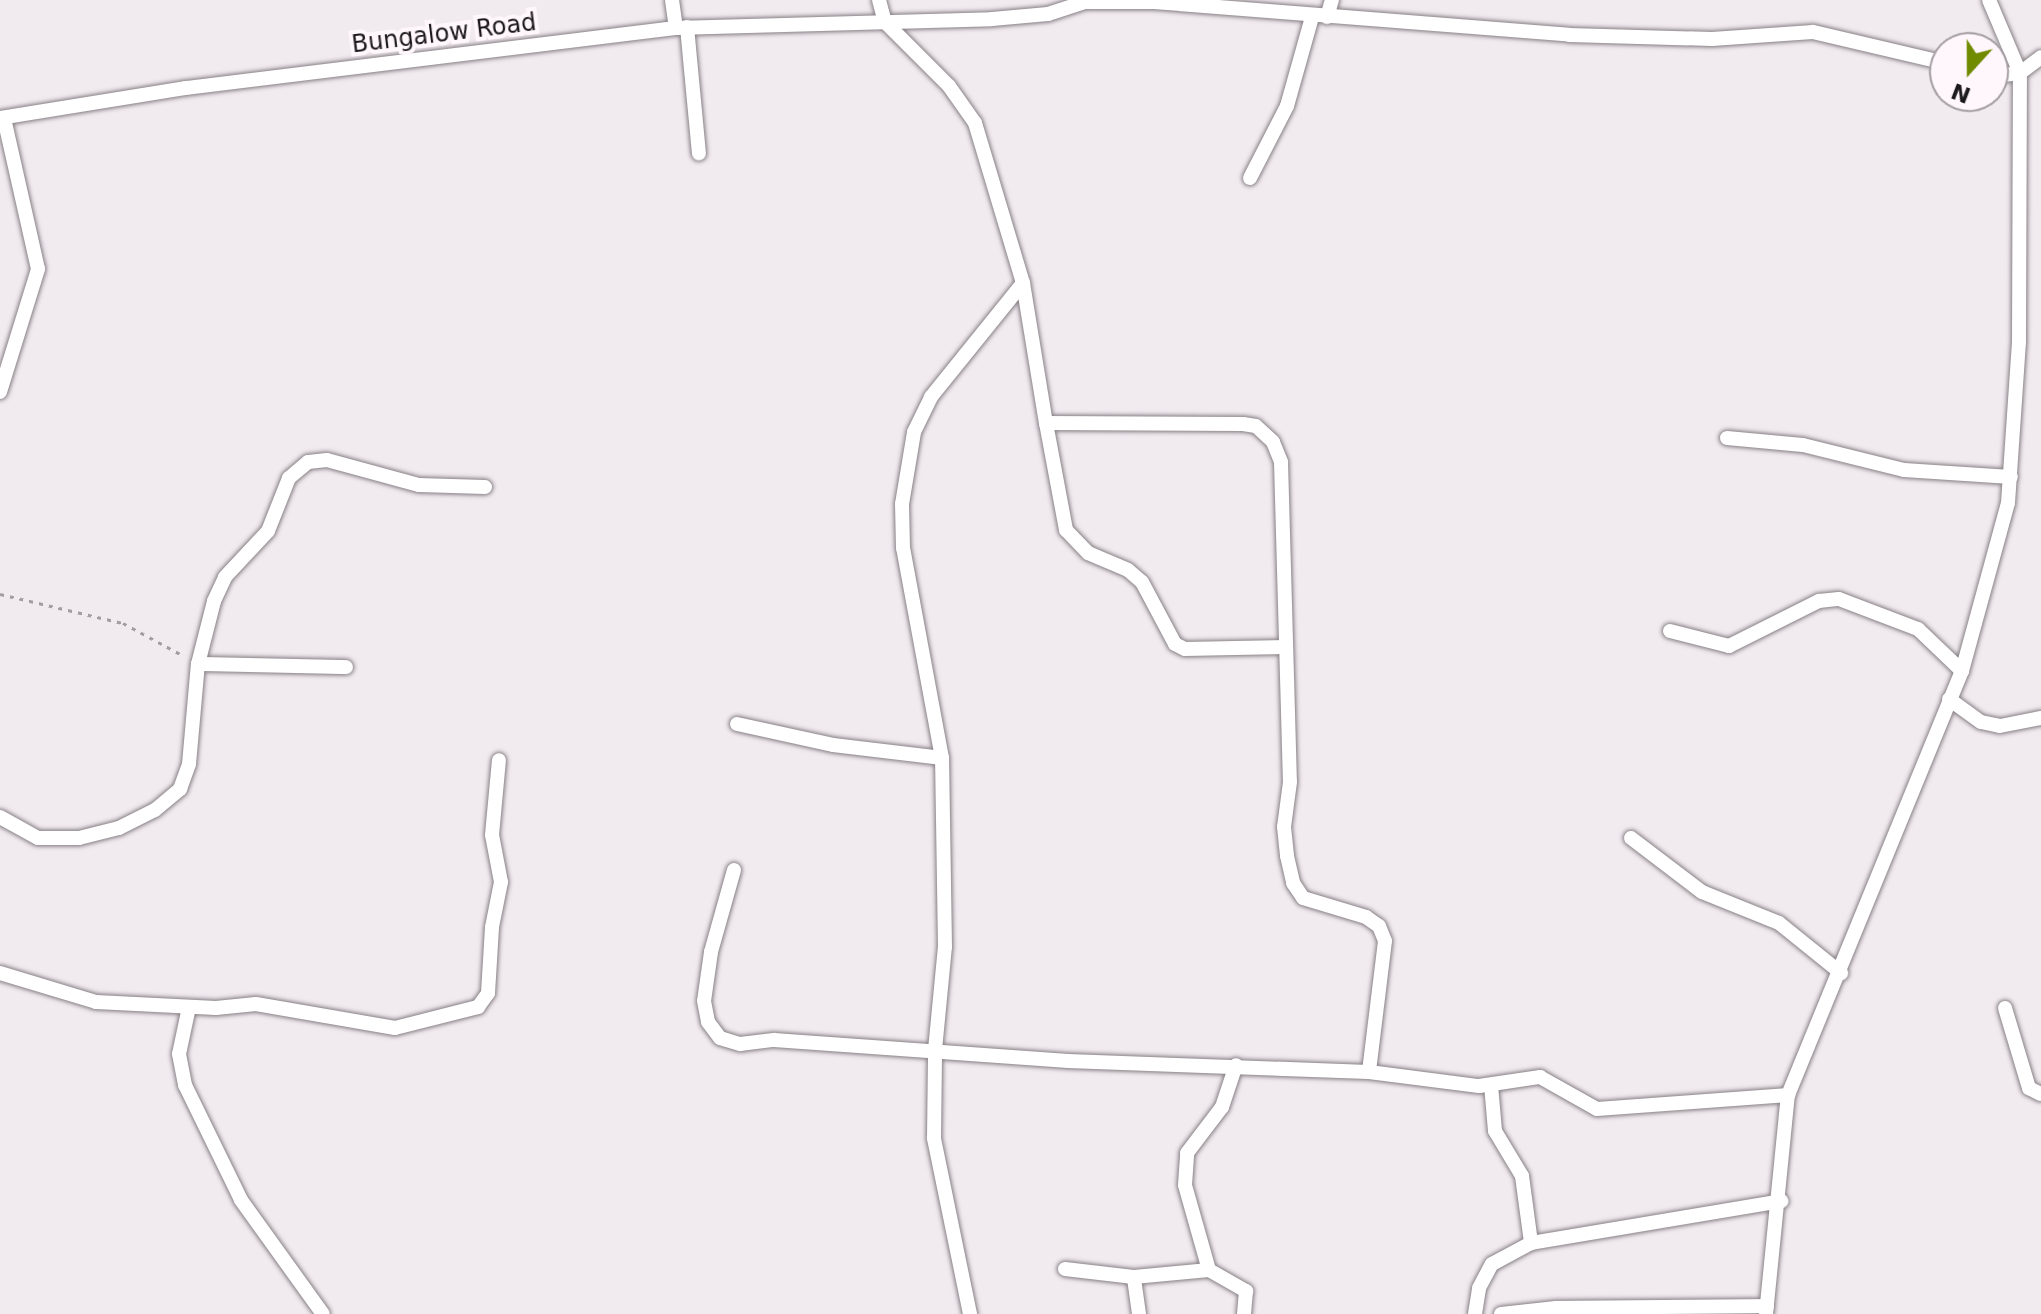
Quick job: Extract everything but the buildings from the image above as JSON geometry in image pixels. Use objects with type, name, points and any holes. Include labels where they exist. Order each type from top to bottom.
[{"type":"street","points":[[672,0],[682,28],[699,153]]},
{"type":"street","points":[[879,0],[885,22],[949,86],[975,123],[1023,283],[1066,530],[1088,553],[1142,582],[1175,644],[1185,649],[1286,647]]},
{"type":"street","points":[[1250,178],[1287,106],[1319,17],[1332,0]]},
{"type":"street","points":[[1501,1314],[1556,1308],[1767,1310],[1781,1201],[1788,1095],[1841,973],[1962,671],[1983,606],[2011,477],[2020,327],[2020,73],[1989,0]]},
{"type":"street","name":"Bungalow Road","points":[[2,118],[186,88],[682,28],[1048,14],[1086,1],[1154,2],[1319,17],[1712,39],[1813,32],[1929,59]]},
{"type":"street","points":[[2009,74],[2020,73],[2041,57]]},
{"type":"street","points":[[0,392],[38,269],[2,118]]},
{"type":"street","points":[[970,1314],[934,1138],[935,1050],[945,947],[942,758],[903,548],[902,504],[910,450],[931,397],[1023,283]]},
{"type":"street","points":[[1046,423],[1256,426],[1273,442],[1281,462],[1290,782],[1284,827],[1293,883],[1303,898],[1366,917],[1379,926],[1385,941],[1369,1072]]},
{"type":"street","points":[[1727,438],[1803,445],[1904,470],[2011,477]]},
{"type":"street","points":[[0,817],[38,838],[79,838],[119,828],[155,810],[180,789],[189,764],[198,664],[225,577],[268,531],[289,478],[308,462],[327,460],[419,485],[485,487]]},
{"type":"street","points":[[1670,631],[1729,646],[1819,601],[1839,599],[1918,629],[1962,671]]},
{"type":"street","points":[[198,664],[346,667]]},
{"type":"street","points":[[1949,699],[1981,722],[2000,726],[2041,718]]},
{"type":"street","points":[[737,724],[833,745],[942,758]]},
{"type":"street","points":[[0,973],[96,1002],[189,1007],[256,1004],[395,1028],[484,1002],[501,882],[492,835],[499,760]]},
{"type":"street","points":[[1631,838],[1702,892],[1779,923],[1841,973]]},
{"type":"street","points":[[734,870],[711,952],[704,1001],[708,1022],[720,1038],[740,1044],[774,1040],[1068,1061],[1369,1072],[1491,1085],[1540,1077],[1597,1109],[1788,1095]]},
{"type":"street","points":[[189,1007],[179,1054],[185,1085],[241,1200],[323,1314]]},
{"type":"street","points":[[2005,1008],[2029,1088],[2041,1094]]},
{"type":"street","points":[[1209,1270],[1185,1185],[1187,1153],[1222,1107],[1236,1065]]},
{"type":"street","points":[[1491,1085],[1495,1131],[1522,1176],[1531,1243]]},
{"type":"street","points":[[1475,1314],[1479,1288],[1492,1264],[1531,1243],[1781,1201]]},
{"type":"street","points":[[1065,1269],[1134,1277],[1209,1270],[1241,1286],[1248,1295],[1244,1314]]},
{"type":"street","points":[[1134,1277],[1139,1314]]},
{"type":"path","points":[[0,594],[123,623],[198,664]]}]
